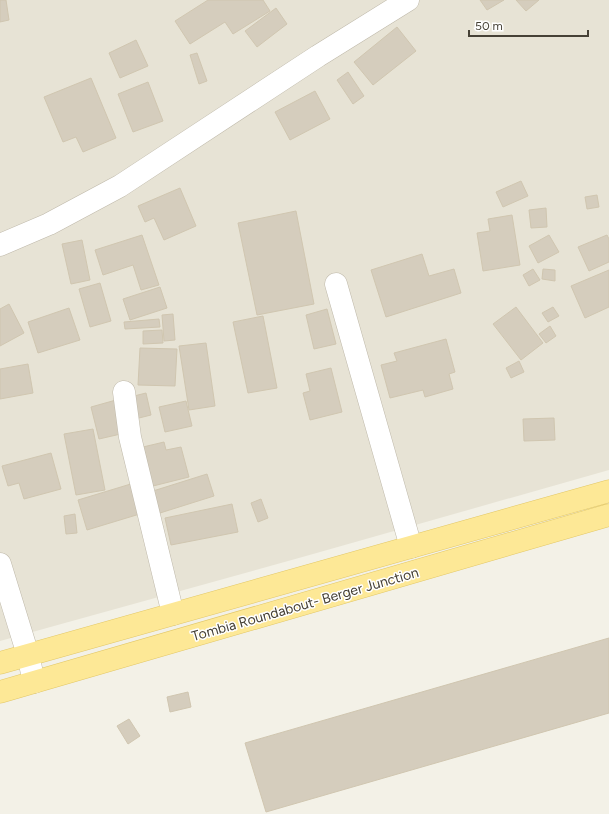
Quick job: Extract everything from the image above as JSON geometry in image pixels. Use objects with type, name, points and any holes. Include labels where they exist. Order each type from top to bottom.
[{"type":"main road","name":"Tombia Roundabout- Berger Junction","points":[[0,663],[609,490]]},
{"type":"main road","name":"Tombia Roundabout- Berger Junction","points":[[0,692],[609,515]]},
{"type":"street","points":[[0,245],[49,224],[120,186],[318,56],[408,0]]},
{"type":"street","points":[[336,284],[411,546]]},
{"type":"street","points":[[124,392],[130,437],[173,614]]},
{"type":"street","points":[[0,564],[28,655],[34,682]]},
{"type":"shaded area","points":[[0,0],[609,0],[609,470],[0,641]]},
{"type":"building","points":[[0,0],[6,0],[9,20],[0,22]]},
{"type":"building","points":[[208,0],[263,0],[270,11],[233,34],[225,22],[190,44],[175,21]]},
{"type":"building","points":[[480,0],[504,0],[487,10]]},
{"type":"building","points":[[516,0],[539,0],[526,11]]},
{"type":"building","points":[[276,8],[287,24],[257,47],[245,31]]},
{"type":"building","points":[[397,27],[416,51],[373,85],[354,62]]},
{"type":"building","points":[[136,40],[148,66],[120,78],[109,53]]},
{"type":"building","points":[[197,53],[207,81],[199,84],[190,55]]},
{"type":"building","points":[[348,72],[364,96],[353,104],[337,80]]},
{"type":"building","points":[[91,78],[116,138],[83,152],[76,137],[63,142],[44,97]]},
{"type":"building","points":[[148,82],[163,121],[133,132],[118,94]]},
{"type":"building","points":[[315,91],[330,119],[290,140],[275,112]]},
{"type":"building","points":[[521,181],[528,196],[503,207],[496,192]]},
{"type":"building","points":[[180,188],[196,226],[164,240],[154,218],[145,222],[138,206]]},
{"type":"building","points":[[597,195],[599,207],[587,209],[585,197]]},
{"type":"building","points":[[546,208],[547,227],[531,228],[529,210]]},
{"type":"building","points":[[296,211],[314,304],[257,315],[238,223]]},
{"type":"building","points":[[512,215],[520,265],[483,271],[477,233],[490,231],[488,219]]},
{"type":"building","points":[[142,235],[159,285],[141,290],[133,265],[103,275],[95,250]]},
{"type":"building","points":[[549,235],[559,252],[538,263],[529,246]]},
{"type":"building","points":[[607,235],[609,239],[609,262],[589,271],[578,247]]},
{"type":"building","points":[[82,240],[90,280],[71,284],[62,244]]},
{"type":"building","points":[[422,254],[429,276],[454,269],[461,293],[386,317],[371,270]]},
{"type":"building","points":[[533,269],[540,280],[529,286],[523,275]]},
{"type":"building","points":[[543,269],[555,270],[555,281],[542,279]]},
{"type":"building","points":[[609,270],[609,307],[585,318],[571,286]]},
{"type":"building","points":[[100,283],[111,321],[90,327],[79,289]]},
{"type":"building","points":[[160,287],[167,308],[130,320],[123,299]]},
{"type":"building","points":[[9,304],[24,333],[0,346],[0,309]]},
{"type":"building","points":[[516,307],[543,343],[521,360],[493,324]]},
{"type":"building","points":[[553,307],[559,316],[548,322],[542,313]]},
{"type":"building","points":[[69,308],[80,340],[38,353],[28,322]]},
{"type":"building","points":[[327,309],[336,344],[314,349],[306,315]]},
{"type":"building","points":[[173,314],[175,340],[164,341],[162,315]]},
{"type":"building","points":[[263,316],[277,388],[248,393],[233,322]]},
{"type":"building","points":[[159,319],[160,327],[125,329],[124,322]]},
{"type":"building","points":[[550,326],[556,336],[546,343],[539,334]]},
{"type":"building","points":[[162,330],[163,343],[143,344],[143,331]]},
{"type":"building","points":[[446,339],[455,372],[449,374],[453,389],[425,397],[423,390],[390,398],[381,365],[397,361],[394,353]]},
{"type":"building","points":[[206,343],[215,406],[189,410],[179,346]]},
{"type":"building","points":[[140,348],[177,349],[175,386],[138,385]]},
{"type":"building","points":[[519,361],[524,372],[511,378],[506,368]]},
{"type":"building","points":[[28,364],[33,393],[0,399],[0,369]]},
{"type":"building","points":[[331,368],[342,412],[310,420],[303,393],[310,391],[306,374]]},
{"type":"building","points":[[146,393],[151,415],[135,419],[130,397]]},
{"type":"building","points":[[116,400],[125,433],[99,439],[91,407]]},
{"type":"building","points":[[186,401],[192,426],[165,432],[159,407]]},
{"type":"building","points":[[554,418],[555,440],[524,441],[523,419]]},
{"type":"building","points":[[93,429],[105,490],[76,495],[64,434]]},
{"type":"building","points":[[164,442],[166,450],[181,447],[189,477],[153,486],[143,447]]},
{"type":"building","points":[[51,453],[61,489],[24,499],[19,483],[8,486],[2,466]]},
{"type":"building","points":[[207,474],[214,496],[160,513],[153,491]]},
{"type":"building","points":[[134,483],[143,513],[87,530],[78,500]]},
{"type":"building","points":[[261,499],[268,518],[258,522],[251,503]]},
{"type":"building","points":[[232,504],[238,532],[171,545],[165,518]]},
{"type":"building","points":[[75,514],[77,533],[66,534],[64,516]]},
{"type":"building","points":[[609,638],[609,713],[266,812],[245,743]]},
{"type":"building","points":[[188,692],[191,707],[170,712],[167,697]]},
{"type":"building","points":[[129,719],[140,736],[128,744],[117,726]]}]
